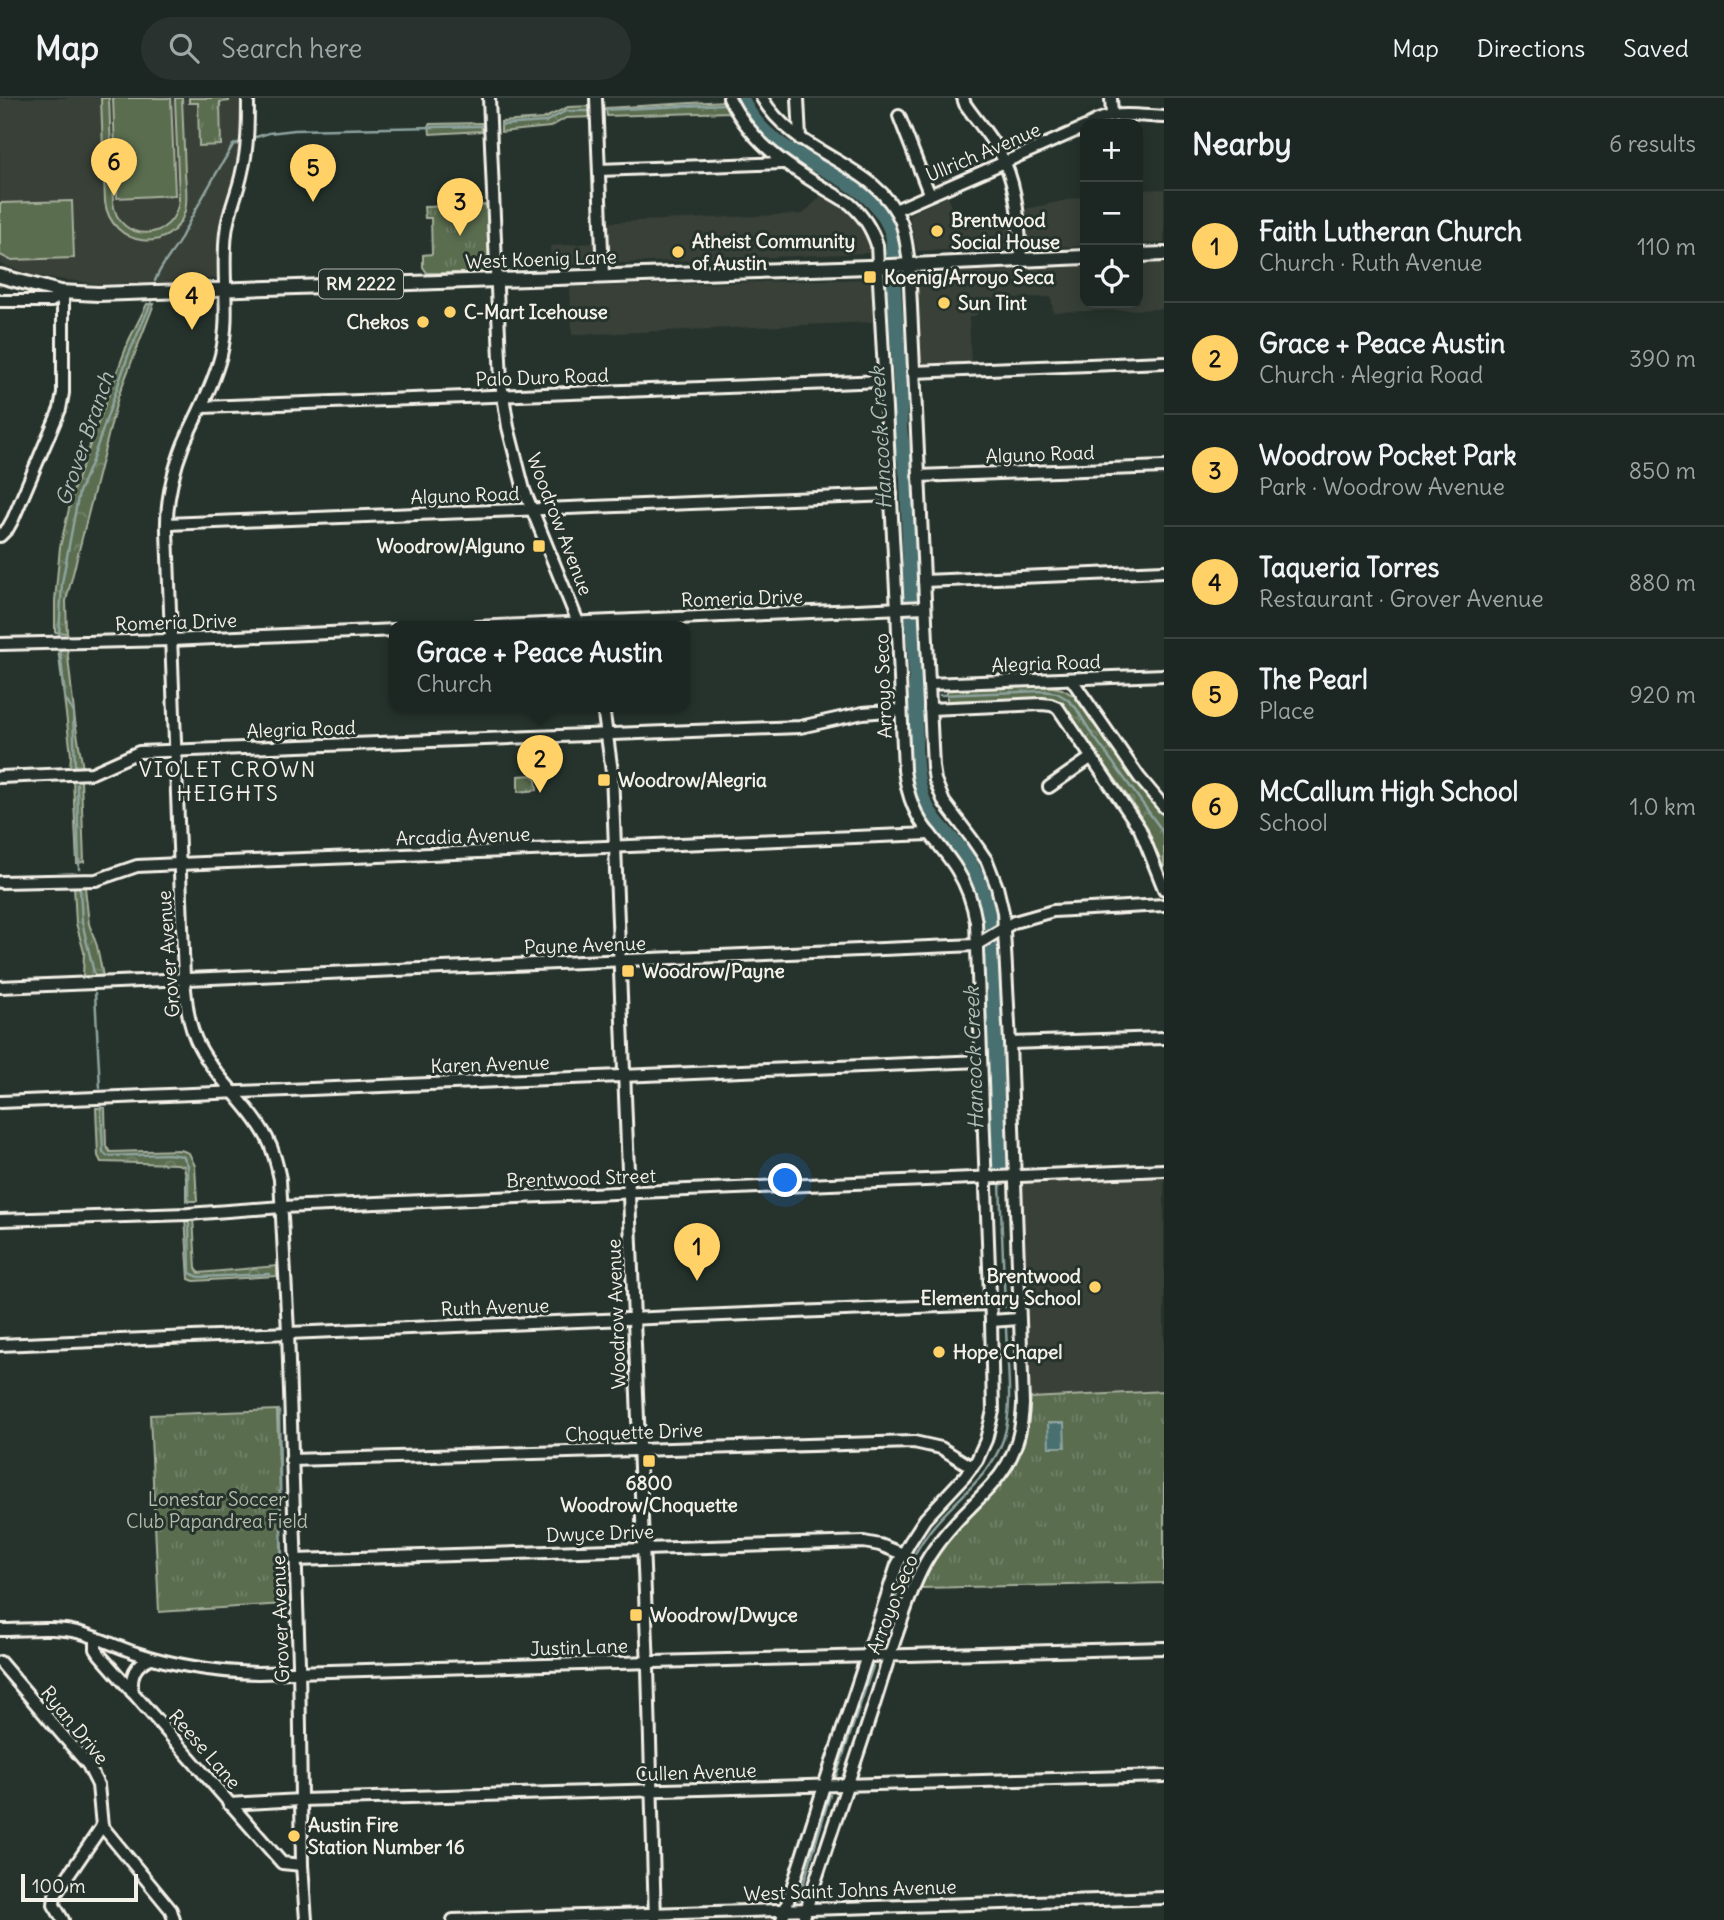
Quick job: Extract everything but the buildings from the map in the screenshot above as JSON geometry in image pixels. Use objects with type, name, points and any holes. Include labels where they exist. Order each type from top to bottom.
[{"type":"main road","points":[[1143,255],[1164,254]]},
{"type":"main road","name":"West Koenig Lane","points":[[0,276],[63,293],[98,294],[1080,257]]},
{"type":"street","name":"Grover Avenue","points":[[248,98],[245,157],[226,229],[225,329],[220,357],[175,470],[167,524],[186,1008],[199,1046],[211,1066],[256,1121],[275,1156],[280,1179],[288,1332],[302,1865],[306,1920]]},
{"type":"street","name":"Woodrow Avenue","points":[[489,98],[503,397],[515,457],[531,510],[579,621]]},
{"type":"street","points":[[596,98],[603,275]]},
{"type":"street","name":"Arroyo Seco","points":[[729,98],[750,130],[783,163],[849,203],[860,213],[877,245],[904,770],[916,813],[954,864],[969,893],[976,922],[991,1321],[993,1411],[986,1440],[972,1467],[925,1519],[903,1554],[889,1586],[783,1914]]},
{"type":"street","name":"Arroyo Seco","points":[[762,98],[779,122],[800,139],[879,189],[895,210],[905,235],[909,264],[933,767],[939,791],[948,809],[987,861],[1001,900],[1004,929],[1023,1407],[1021,1427],[1006,1467],[945,1534],[926,1561],[915,1584],[803,1920]]},
{"type":"street","points":[[799,98],[800,139]]},
{"type":"street","points":[[963,98],[1005,162],[1017,201],[1021,259]]},
{"type":"street","points":[[1111,98],[1112,115]]},
{"type":"street","points":[[1098,119],[1112,115],[1164,117]]},
{"type":"street","points":[[899,116],[929,194]]},
{"type":"street","name":"Ullrich Avenue","points":[[895,210],[1080,129]]},
{"type":"street","points":[[598,170],[783,163]]},
{"type":"street","points":[[0,301],[51,301],[63,293]]},
{"type":"street","points":[[0,536],[13,519],[60,409],[63,393],[63,293]]},
{"type":"street","points":[[913,372],[1164,362]]},
{"type":"street","name":"Palo Duro Road","points":[[202,407],[884,381]]},
{"type":"street","name":"Alguno Road","points":[[918,476],[1164,467]]},
{"type":"street","name":"Alguno Road","points":[[167,524],[891,495]]},
{"type":"street","points":[[924,581],[1164,571]]},
{"type":"street","name":"Romeria Drive","points":[[643,621],[925,607]]},
{"type":"street","name":"Romeria Drive","points":[[0,644],[389,630]]},
{"type":"street","name":"Alegria Road","points":[[929,684],[1164,676]]},
{"type":"street","points":[[1072,680],[1139,777],[1164,807]]},
{"type":"street","points":[[930,709],[1051,705],[1064,715],[1140,829],[1164,888]]},
{"type":"street","name":"Alegria Road","points":[[0,776],[92,773],[139,752],[800,727],[863,713],[900,710]]},
{"type":"street","name":"Woodrow Avenue","points":[[604,712],[612,772],[648,1663],[655,1917]]},
{"type":"street","points":[[1049,787],[1092,757]]},
{"type":"street","name":"Arcadia Avenue","points":[[0,882],[96,880],[137,866],[930,834]]},
{"type":"street","name":"Payne Avenue","points":[[0,987],[976,945],[1014,922],[1063,910],[1164,905]]},
{"type":"street","points":[[1010,1043],[1164,1038]]},
{"type":"street","name":"Karen Avenue","points":[[0,1102],[981,1062]]},
{"type":"street","name":"Brentwood Street","points":[[0,1220],[1164,1170]]},
{"type":"street","name":"Ruth Avenue","points":[[0,1345],[990,1304]]},
{"type":"street","points":[[991,1321],[1019,1320]]},
{"type":"street","name":"Choquette Drive","points":[[292,1460],[914,1442],[941,1448],[972,1467]]},
{"type":"street","name":"Dwyce Drive","points":[[295,1560],[864,1542],[903,1554]]},
{"type":"street","name":"Justin Lane","points":[[0,1630],[62,1629],[151,1658],[229,1672],[1164,1648]]},
{"type":"street","name":"Reese Lane","points":[[96,1639],[96,1649],[100,1655],[282,1863],[302,1865]]},
{"type":"street","points":[[132,1692],[131,1676],[134,1670],[151,1658]]},
{"type":"street","name":"Ryan Drive","points":[[0,1662],[88,1765],[98,1785],[102,1826]]},
{"type":"street","name":"Cullen Avenue","points":[[229,1804],[1164,1776]]},
{"type":"street","points":[[63,1920],[54,1905],[55,1895],[102,1826],[171,1910],[174,1920]]},
{"type":"street","name":"West Saint Johns Avenue","points":[[453,1920],[783,1914],[806,1908],[1164,1898]]},
{"type":"shaded area","points":[[0,98],[241,98],[237,165],[219,228],[217,278],[97,284],[36,276],[0,264]]},
{"type":"shaded area","points":[[1164,189],[1164,243],[1143,244],[1143,190]]},
{"type":"shaded area","points":[[823,194],[859,221],[867,237],[870,253],[551,266],[550,246],[594,243],[593,223],[803,214]]},
{"type":"shaded area","points":[[948,196],[954,219],[974,220],[1080,197],[1080,246],[917,251],[909,214]]},
{"type":"shaded area","points":[[1164,262],[1164,309],[1053,312],[1051,297],[976,299],[977,315],[969,317],[971,363],[921,364],[915,273],[1080,264],[1080,308],[1143,308],[1143,263]]},
{"type":"shaded area","points":[[871,279],[873,322],[572,335],[570,287]]},
{"type":"shaded area","name":"Brentwood Elementary School","points":[[1164,1176],[1164,1391],[1031,1398],[1021,1183]]},
{"type":"shaded area","points":[[778,1915],[778,1920],[661,1919]]},
{"type":"green space","points":[[101,98],[109,98],[113,202],[117,216],[125,226],[147,233],[168,224],[176,213],[179,199],[175,98],[182,98],[186,202],[178,225],[168,235],[156,240],[142,240],[118,229],[110,217],[105,202]]},
{"type":"green space","points":[[113,98],[171,98],[175,195],[117,198]]},
{"type":"green space","points":[[189,98],[229,98],[229,101],[220,102],[221,145],[199,146],[198,103],[189,103]]},
{"type":"green space","points":[[724,101],[729,112],[607,116],[606,108]]},
{"type":"green space","points":[[592,106],[593,117],[566,118],[550,127],[501,132],[501,122],[543,119],[568,107]]},
{"type":"green space","points":[[481,123],[482,131],[430,134],[429,124]]},
{"type":"green space","points":[[72,201],[74,258],[10,260],[0,255],[0,203]]},
{"type":"green space","points":[[487,205],[489,270],[485,273],[427,273],[423,267],[423,255],[432,254],[431,218],[425,218],[424,207]]},
{"type":"green space","points":[[147,304],[154,304],[118,397],[66,601],[67,633],[55,632],[60,547],[74,488],[129,340]]},
{"type":"green space","points":[[58,648],[67,648],[83,769],[70,768],[71,755]]},
{"type":"green space","points":[[1049,686],[1074,696],[1148,799],[1164,816],[1164,873],[1136,808],[1073,720],[1056,702],[1050,699],[947,701],[947,690]]},
{"type":"green space","points":[[532,775],[536,779],[537,790],[518,792],[518,776]]},
{"type":"green space","points":[[73,780],[81,780],[84,862],[77,863]]},
{"type":"green space","points":[[74,886],[85,887],[89,924],[103,976],[83,977],[84,952],[76,923]]},
{"type":"green space","points":[[96,1108],[105,1108],[106,1146],[110,1152],[181,1150],[189,1153],[195,1166],[197,1201],[186,1201],[184,1166],[101,1162],[98,1156]]},
{"type":"green space","points":[[185,1217],[193,1217],[196,1268],[199,1273],[277,1266],[277,1276],[194,1281],[189,1279]]},
{"type":"green space","points":[[1164,1391],[1164,1583],[920,1588],[947,1539],[1010,1471],[1024,1438],[1031,1398]]},
{"type":"green space","name":"Lonestar Soccer Club Papandrea Field","points":[[277,1410],[284,1604],[159,1612],[150,1415]]},
{"type":"water","points":[[1048,1423],[1064,1423],[1065,1447],[1049,1447]]},
{"type":"waterway","name":"Hancock Creek","points":[[742,98],[755,121],[774,139],[863,193],[880,211],[892,234],[893,255]]},
{"type":"waterway","name":"Grover Branch","points":[[738,101],[743,100]]},
{"type":"waterway","name":"Grover Branch","points":[[603,110],[725,104]]},
{"type":"waterway","name":"Grover Branch","points":[[501,125],[545,122],[566,111],[590,111]]},
{"type":"waterway","name":"Grover Branch","points":[[256,137],[295,130],[482,126]]},
{"type":"waterway","name":"Grover Branch","points":[[155,281],[233,145],[238,143]]},
{"type":"waterway","name":"Hancock Creek","points":[[893,274],[901,393],[900,428],[907,478],[911,600]]},
{"type":"waterway","name":"Grover Branch","points":[[59,634],[62,583],[79,492],[128,356],[152,301]]},
{"type":"waterway","name":"Hancock Creek","points":[[912,615],[916,681],[916,760],[920,787],[932,815],[963,852],[973,869],[991,927]]},
{"type":"waterway","name":"Grover Branch","points":[[60,649],[65,698],[73,712],[75,767]]},
{"type":"waterway","name":"Hancock Creek","points":[[916,690],[921,692]]},
{"type":"waterway","points":[[940,695],[1043,691],[1057,693],[1067,699],[1161,829],[1164,838]]},
{"type":"waterway","name":"Grover Branch","points":[[77,784],[79,869]]},
{"type":"waterway","name":"Grover Branch","points":[[80,888],[82,922],[94,973]]},
{"type":"waterway","name":"Hancock Creek","points":[[991,945],[1000,1169]]},
{"type":"waterway","name":"Grover Branch","points":[[95,993],[100,1088]]},
{"type":"waterway","name":"Grover Branch","points":[[101,1107],[103,1152],[107,1156],[183,1156],[188,1165],[188,1202]]},
{"type":"waterway","name":"Hancock Creek","points":[[1000,1184],[1005,1307]]},
{"type":"waterway","name":"Grover Branch","points":[[189,1220],[190,1273],[199,1277],[269,1274]]},
{"type":"waterway","name":"Hancock Creek","points":[[880,1645],[900,1586],[920,1545],[938,1521],[980,1478],[997,1454],[1003,1440],[1009,1399],[1006,1328]]},
{"type":"waterway","name":"Grover Branch","points":[[279,1410],[282,1600]]},
{"type":"waterway","name":"Hancock Creek","points":[[835,1779],[873,1666]]},
{"type":"waterway","name":"Hancock Creek","points":[[799,1899],[830,1795]]},
{"type":"place","name":"McCallum High School","points":[[114,196]]},
{"type":"place","name":"The Pearl","points":[[313,202]]},
{"type":"place","name":"Brentwood Social House","points":[[937,231]]},
{"type":"place","name":"Woodrow Pocket Park","points":[[460,236]]},
{"type":"place","name":"Atheist Community of Austin","points":[[678,252]]},
{"type":"place","name":"Koenig/Arroyo Seca","points":[[870,277]]},
{"type":"place","name":"Sun Tint","points":[[944,303]]},
{"type":"place","name":"C-Mart Icehouse","points":[[450,312]]},
{"type":"place","name":"Chekos","points":[[423,322]]},
{"type":"place","name":"Taqueria Torres","points":[[192,330]]},
{"type":"place","name":"Woodrow/Alguno","points":[[539,546]]},
{"type":"place","name":"Woodrow/Alegria","points":[[604,780]]},
{"type":"place","name":"Grace + Peace Austin","points":[[540,793]]},
{"type":"place","name":"Woodrow/Payne","points":[[628,971]]},
{"type":"place","name":"Faith Lutheran Church","points":[[697,1281]]},
{"type":"place","name":"Brentwood Elementary School","points":[[1095,1287]]},
{"type":"place","name":"Hope Chapel","points":[[939,1352]]},
{"type":"place","name":"6800 Woodrow/Choquette","points":[[649,1461]]},
{"type":"place","name":"Woodrow/Dwyce","points":[[636,1615]]},
{"type":"place","name":"Austin Fire Station Number 16","points":[[294,1836]]},
{"type":"district","name":"VIOLET CROWN HEIGHTS","points":[[228,782]]}]
